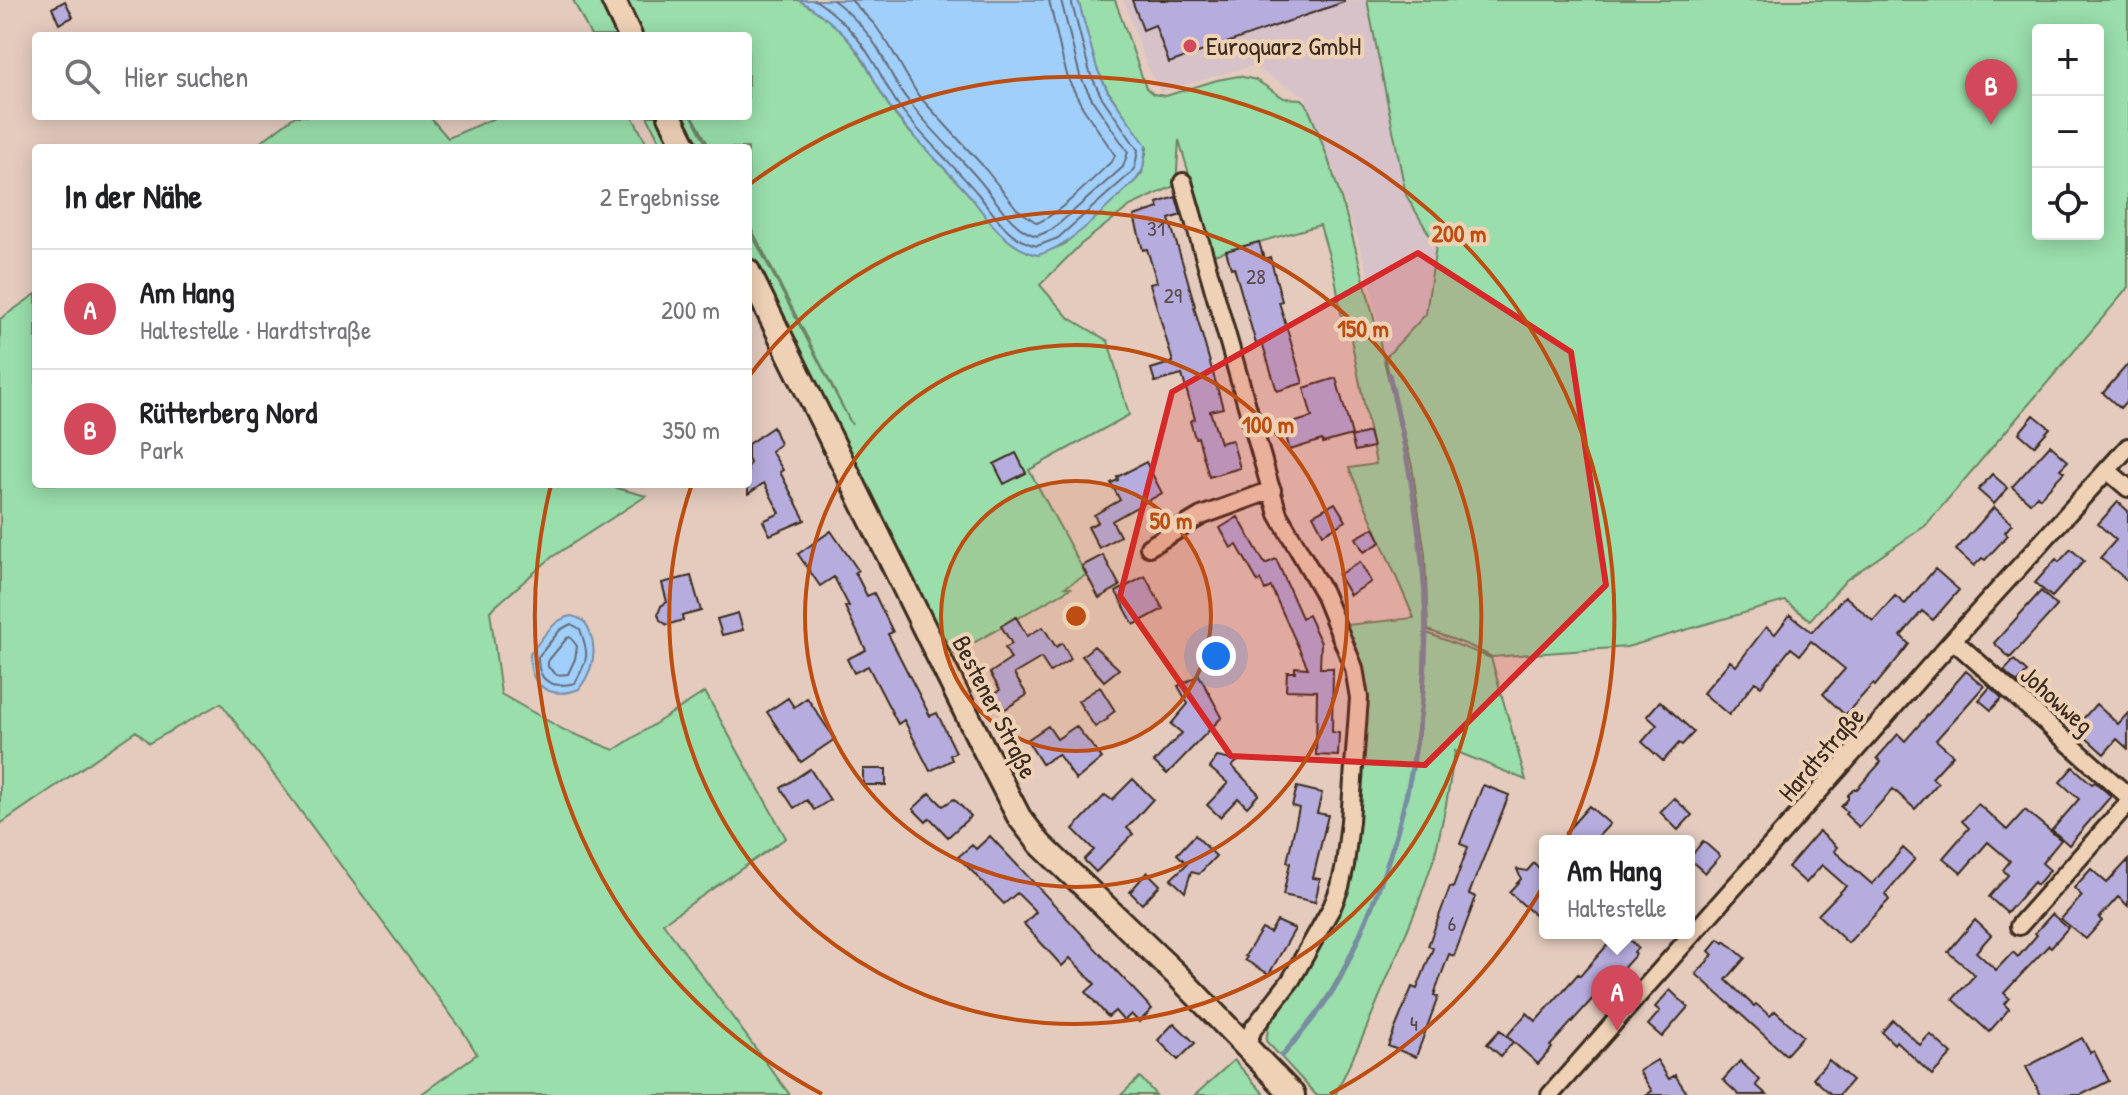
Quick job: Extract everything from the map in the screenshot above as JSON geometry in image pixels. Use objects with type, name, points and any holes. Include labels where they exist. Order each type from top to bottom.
[{"type":"street","points":[[613,0],[628,32]]},
{"type":"street","points":[[672,120],[684,144]]},
{"type":"street","points":[[1183,182],[1278,514],[1323,592],[1354,668],[1359,698],[1350,821],[1340,887],[1291,980],[1253,1029],[1250,1049]]},
{"type":"street","name":"Bestener Straße","points":[[752,279],[1019,817],[1040,844],[1178,976],[1293,1095]]},
{"type":"street","name":"Hardtstraße","points":[[1695,931],[2128,447]]},
{"type":"street","points":[[2107,470],[2128,488]]},
{"type":"street","points":[[1149,547],[1201,516],[1272,490]]},
{"type":"street","name":"Johowweg","points":[[1953,640],[2128,796]]},
{"type":"street","points":[[2019,926],[2128,803]]},
{"type":"street","name":"Hardtstraße","points":[[1550,1095],[1688,939]]},
{"type":"highlighted area","points":[[1418,253],[1571,352],[1606,585],[1425,765],[1231,756],[1120,596],[1172,392]]},
{"type":"shaded area","name":"Euroquarz GmbH","points":[[1124,0],[1367,0],[1406,195],[1436,246],[1426,314],[1385,358],[1368,272],[1305,96],[1251,66],[1160,92],[1143,56]]},
{"type":"green space","points":[[573,0],[602,0],[618,32],[589,32]]},
{"type":"green space","points":[[618,0],[798,0],[827,19],[851,43],[895,115],[999,232],[1016,246],[1038,255],[1063,245],[1136,180],[1142,173],[1147,148],[1108,91],[1097,69],[1078,0],[1115,0],[1146,88],[1153,94],[1166,96],[1239,76],[1256,80],[1284,98],[1302,99],[1306,103],[1347,218],[1402,439],[1415,509],[1423,580],[1424,657],[1409,779],[1375,897],[1329,993],[1280,1056],[1266,1041],[1269,1024],[1300,980],[1334,922],[1353,869],[1366,726],[1366,691],[1361,665],[1346,625],[1414,618],[1349,468],[1376,464],[1349,329],[1344,330],[1335,277],[1320,225],[1213,255],[1179,140],[1176,185],[1130,206],[1080,245],[1040,285],[1068,317],[1108,341],[1129,415],[1029,470],[1086,575],[1065,587],[1071,588],[952,655],[990,732],[987,733],[752,267],[752,235],[852,425],[752,230],[752,144],[708,144],[695,120],[752,120],[752,32],[634,32]]},
{"type":"green space","points":[[1367,0],[2128,0],[2128,288],[1925,526],[1846,580],[1810,620],[1785,601],[1627,647],[1492,657],[1428,630],[1425,554],[1412,466],[1385,358],[1426,314],[1436,246],[1406,195]]},
{"type":"green space","points":[[290,120],[432,120],[448,138],[490,120],[634,120],[647,144],[258,144]]},
{"type":"green space","points":[[649,120],[662,120],[674,144],[661,144]]},
{"type":"green space","points":[[678,120],[694,120],[706,144],[690,144]]},
{"type":"green space","points":[[32,297],[32,488],[617,488],[646,496],[552,557],[490,611],[501,694],[564,730],[614,750],[705,692],[786,838],[663,923],[790,1095],[420,1095],[477,1054],[221,703],[149,743],[136,731],[0,824],[0,319]]},
{"type":"green space","points":[[1427,633],[1491,658],[1526,780],[1455,751],[1435,855],[1417,907],[1335,1095],[1316,1095],[1282,1058],[1312,1023],[1338,985],[1354,952],[1393,849],[1417,743]]},
{"type":"green space","points":[[1234,1060],[1265,1095],[1195,1095]]},
{"type":"green space","points":[[1140,1077],[1156,1095],[1121,1095]]},
{"type":"water","points":[[799,0],[1078,0],[1097,69],[1108,92],[1146,145],[1143,169],[1136,180],[1078,233],[1038,255],[1026,251],[999,232],[905,126],[887,102],[859,52],[844,35]]},
{"type":"water","points":[[571,616],[581,619],[588,629],[593,647],[592,662],[579,689],[559,693],[543,688],[537,682],[530,665],[530,654],[553,626]]},
{"type":"building","name":"Euroquarz GmbH","points":[[1132,0],[1344,2],[1169,63],[1155,25],[1143,30]]},
{"type":"building","points":[[65,1],[73,17],[59,24],[52,8]]},
{"type":"building","points":[[1176,197],[1181,215],[1169,219],[1223,408],[1210,411],[1220,443],[1232,440],[1240,468],[1209,477],[1198,437],[1195,438],[1190,421],[1195,419],[1182,375],[1155,382],[1151,369],[1173,362],[1150,284],[1157,282],[1147,249],[1143,250],[1134,216],[1159,208],[1157,203]]},
{"type":"building","points":[[1259,242],[1264,259],[1270,257],[1282,301],[1279,302],[1303,383],[1277,391],[1262,342],[1256,344],[1234,267],[1231,268],[1226,251]]},
{"type":"building","points":[[2128,364],[2128,399],[2120,408],[2103,393]]},
{"type":"building","points":[[1336,378],[1352,435],[1290,450],[1283,426],[1312,417],[1304,388]]},
{"type":"building","points":[[2034,415],[2050,428],[2034,446],[2019,433]]},
{"type":"building","points":[[773,427],[780,444],[771,451],[805,520],[770,535],[763,521],[780,513],[764,483],[748,494],[748,488],[752,488],[752,441]]},
{"type":"building","points":[[1369,432],[1373,447],[1355,451],[1351,437]]},
{"type":"building","points":[[2050,445],[2068,461],[2060,469],[2064,472],[2040,498],[2037,495],[2030,503],[2012,487]]},
{"type":"building","points":[[1016,453],[1026,473],[1004,484],[994,464]]},
{"type":"building","points":[[1146,462],[1162,493],[1112,521],[1120,536],[1099,548],[1088,527],[1098,522],[1094,515],[1120,500],[1111,483]]},
{"type":"building","points":[[1992,474],[2008,488],[1994,504],[1978,490]]},
{"type":"building","points":[[2118,502],[2128,511],[2128,581],[2100,558],[2116,540],[2098,524]]},
{"type":"building","points":[[1335,503],[1346,521],[1323,534],[1313,515]]},
{"type":"building","points":[[1994,507],[2012,524],[2005,532],[2008,535],[1985,560],[1982,558],[1974,566],[1956,550]]},
{"type":"building","points":[[1238,517],[1265,564],[1276,559],[1302,618],[1308,615],[1321,643],[1320,668],[1333,668],[1332,732],[1339,733],[1338,756],[1316,755],[1317,691],[1286,690],[1287,672],[1295,672],[1295,667],[1308,668],[1271,587],[1265,590],[1260,580],[1258,582],[1237,545],[1231,548],[1220,528]]},
{"type":"building","points":[[1374,528],[1381,542],[1364,552],[1356,538]]},
{"type":"building","points":[[831,531],[858,570],[855,572],[867,596],[874,593],[893,632],[888,634],[930,716],[937,713],[956,752],[950,755],[952,760],[930,771],[904,720],[898,724],[868,666],[854,673],[847,659],[866,650],[834,577],[820,586],[798,554]]},
{"type":"building","points":[[2071,549],[2084,561],[2052,597],[2035,583],[2056,559],[2059,562]]},
{"type":"building","points":[[1103,555],[1120,586],[1099,598],[1082,566]]},
{"type":"building","points":[[1360,562],[1371,582],[1350,595],[1338,575]]},
{"type":"building","points":[[1935,569],[1959,590],[1933,620],[1922,611],[1901,636],[1909,644],[1904,651],[1875,686],[1873,684],[1845,715],[1823,694],[1845,669],[1811,641],[1800,655],[1791,648],[1761,686],[1755,682],[1729,715],[1703,693],[1730,661],[1736,666],[1766,627],[1775,634],[1790,615],[1812,632],[1845,596],[1873,621],[1895,596],[1905,604]]},
{"type":"building","points":[[691,576],[701,611],[682,616],[683,620],[667,625],[658,614],[667,602],[662,583]]},
{"type":"building","points":[[1145,576],[1163,609],[1134,625],[1116,592]]},
{"type":"building","points":[[2041,591],[2057,606],[2010,658],[1994,643]]},
{"type":"building","points":[[738,613],[743,630],[722,635],[717,619]]},
{"type":"building","points":[[1016,617],[1027,636],[1043,627],[1056,647],[1062,643],[1071,659],[1050,672],[1041,658],[1014,674],[1027,695],[1005,709],[995,693],[1000,690],[990,673],[1011,659],[1005,648],[1012,644],[1001,626]]},
{"type":"building","points":[[1094,646],[1119,669],[1104,681],[1082,656]]},
{"type":"building","points":[[2014,660],[2027,672],[2017,683],[2004,671]]},
{"type":"building","points":[[1966,671],[1984,686],[1936,740],[1953,755],[1932,778],[1938,783],[1915,809],[1893,789],[1859,827],[1841,807],[1848,795],[1881,762],[1877,758],[1898,734],[1905,741]]},
{"type":"building","points":[[1199,675],[1222,717],[1167,774],[1154,762],[1182,733],[1171,724],[1188,704],[1178,686]]},
{"type":"building","points":[[1100,687],[1115,711],[1095,727],[1078,701]]},
{"type":"building","points":[[1990,687],[2002,698],[1991,710],[1979,700]]},
{"type":"building","points":[[788,698],[794,707],[807,698],[835,739],[801,762],[767,712]]},
{"type":"building","points":[[1660,701],[1694,732],[1663,761],[1642,742],[1657,725],[1647,716]]},
{"type":"building","points":[[2096,704],[2118,724],[2128,713],[2128,749],[2117,739],[2104,754],[2075,728]]},
{"type":"building","points":[[1048,726],[1057,739],[1076,726],[1102,758],[1076,780],[1058,754],[1042,764],[1027,740]]},
{"type":"building","points":[[1217,757],[1238,761],[1232,766],[1259,794],[1247,807],[1238,798],[1220,817],[1207,805],[1228,783],[1210,768]]},
{"type":"building","points":[[2073,767],[2111,796],[2069,845],[2052,830],[2079,799],[2060,782]]},
{"type":"building","points":[[810,769],[830,800],[814,810],[807,800],[794,808],[781,788]]},
{"type":"building","points":[[863,769],[886,769],[886,785],[863,785]]},
{"type":"building","points":[[1133,779],[1153,799],[1127,828],[1133,834],[1096,872],[1084,860],[1094,850],[1073,829],[1105,795],[1112,800]]},
{"type":"building","points":[[1483,785],[1509,795],[1469,894],[1476,897],[1454,956],[1449,954],[1434,995],[1438,997],[1416,1057],[1388,1046],[1412,987],[1417,989],[1433,948],[1428,946],[1468,847],[1460,844]]},
{"type":"building","points":[[1297,787],[1322,793],[1317,813],[1328,815],[1313,878],[1320,879],[1315,902],[1283,895],[1299,808],[1292,806]]},
{"type":"building","points":[[930,793],[943,806],[954,799],[971,816],[948,837],[930,818],[926,822],[913,809]]},
{"type":"building","points":[[1674,798],[1692,815],[1678,830],[1660,812]]},
{"type":"building","points":[[1978,804],[2007,830],[2025,810],[2061,840],[2042,863],[2050,870],[2037,885],[2034,882],[2007,913],[1989,897],[2008,875],[2003,870],[2010,861],[1988,842],[1961,873],[1943,858],[1969,828],[1962,821]]},
{"type":"building","points":[[1589,806],[1610,824],[1600,835],[1565,833]]},
{"type":"building","points":[[1819,831],[1837,847],[1834,851],[1872,884],[1903,848],[1915,859],[1885,894],[1889,900],[1848,943],[1818,915],[1846,886],[1822,865],[1806,883],[1788,867]]},
{"type":"building","points":[[1195,835],[1216,856],[1199,874],[1191,872],[1185,892],[1171,879],[1187,864],[1177,854]]},
{"type":"building","points":[[990,836],[1152,1009],[1139,1022],[1131,1014],[1124,1021],[1115,1011],[1108,1017],[1086,992],[1095,984],[1070,958],[1062,966],[1024,924],[1036,912],[1017,893],[1004,904],[958,857],[972,845],[976,849]]},
{"type":"building","points":[[1703,841],[1720,856],[1705,873],[1695,864],[1695,851]]},
{"type":"building","points":[[2128,860],[2128,906],[2118,897],[2086,939],[2061,919],[2082,896],[2074,888],[2091,869],[2107,883]]},
{"type":"building","points":[[1534,863],[1539,868],[1539,919],[1509,892],[1521,879],[1517,869],[1527,871]]},
{"type":"building","points":[[1147,872],[1160,885],[1142,904],[1130,892]]},
{"type":"building","points":[[2052,914],[2068,928],[2004,993],[2009,998],[2004,1004],[2009,1009],[1989,1032],[1953,999],[1975,975],[1948,952],[1975,920],[1991,935],[1976,952],[1996,970],[2013,952],[2018,957]]},
{"type":"building","points":[[1277,921],[1295,929],[1269,974],[1245,960],[1245,956],[1262,929],[1270,933]]},
{"type":"building","points":[[1613,939],[1628,939],[1638,948],[1610,983],[1608,981],[1550,1046],[1552,1048],[1538,1064],[1507,1036],[1527,1013],[1536,1021],[1578,974],[1580,976]]},
{"type":"building","points":[[1719,939],[1745,958],[1726,980],[1754,1006],[1756,1004],[1770,1016],[1775,1011],[1803,1036],[1786,1055],[1696,974],[1713,955],[1709,951]]},
{"type":"building","points":[[1670,990],[1688,1007],[1662,1037],[1648,1025],[1660,1011],[1655,1007]]},
{"type":"building","points":[[1893,1020],[1920,1045],[1930,1034],[1952,1054],[1932,1075],[1882,1032]]},
{"type":"building","points":[[1174,1023],[1195,1043],[1178,1060],[1158,1040]]},
{"type":"building","points":[[1500,1030],[1513,1042],[1501,1056],[1487,1044]]},
{"type":"building","points":[[2082,1038],[2090,1053],[2094,1051],[2109,1081],[2081,1095],[2041,1095],[2026,1067]]},
{"type":"building","points":[[1657,1060],[1669,1079],[1675,1075],[1688,1095],[1646,1095],[1652,1091],[1639,1071]]},
{"type":"building","points":[[1829,1060],[1852,1080],[1839,1095],[1832,1095],[1813,1078]]},
{"type":"building","points":[[1740,1061],[1760,1080],[1756,1085],[1767,1095],[1739,1095],[1723,1080]]},
{"type":"waterway","points":[[1282,1056],[1334,989],[1360,934],[1376,895],[1402,812],[1419,725],[1426,639],[1423,568],[1412,484],[1389,374]]},
{"type":"place","name":"Euroquarz GmbH","points":[[1190,46]]},
{"type":"place","name":"Rütterberg Nord","points":[[1991,125]]},
{"type":"place","name":"Am Hang","points":[[1617,1031]]}]
